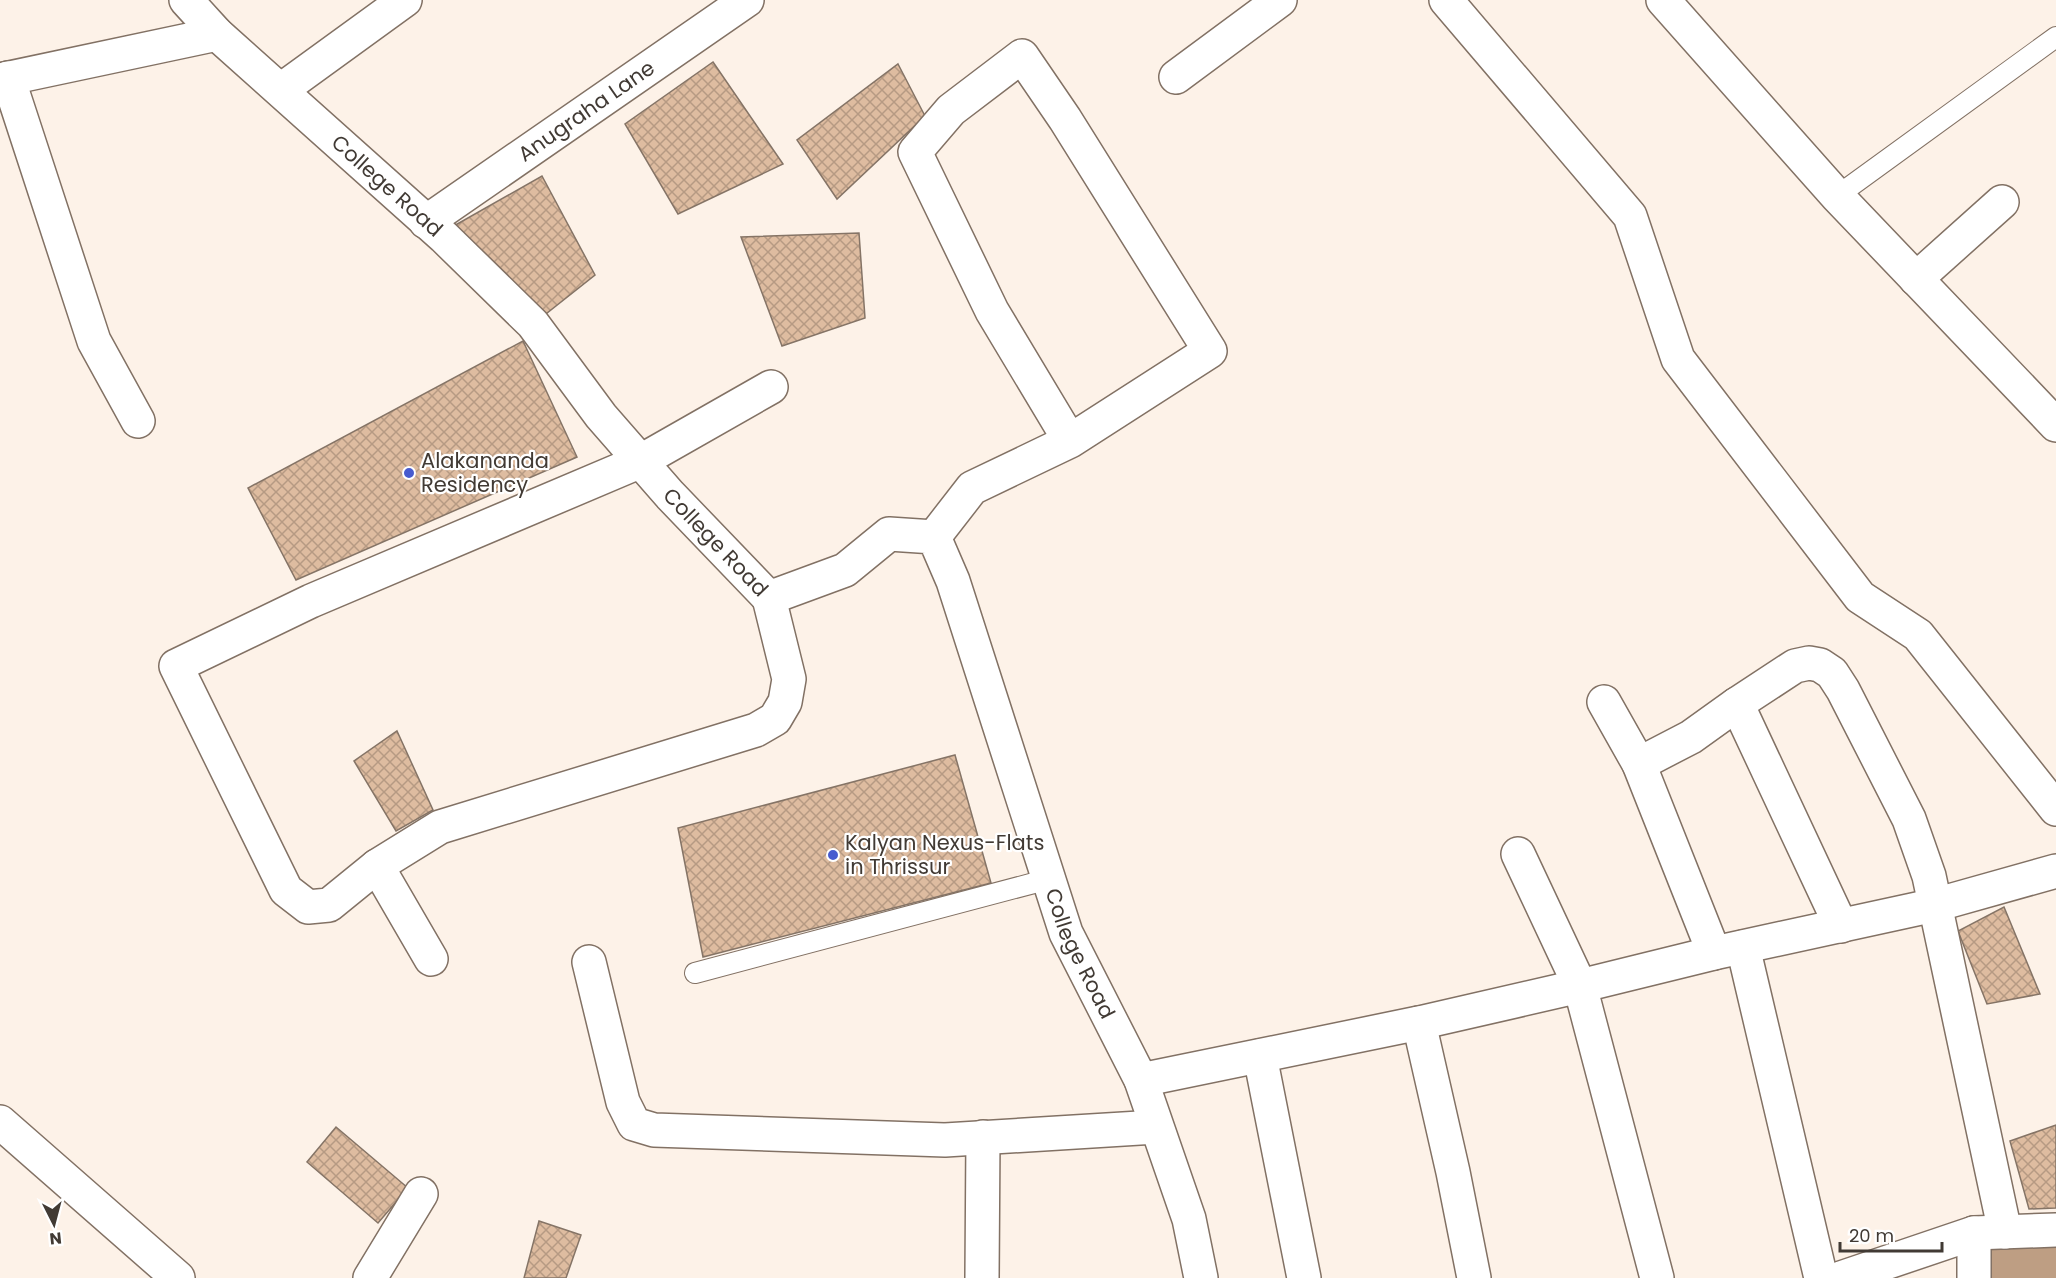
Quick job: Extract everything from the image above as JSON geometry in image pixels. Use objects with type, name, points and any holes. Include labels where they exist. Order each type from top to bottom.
[{"type":"street","name":"College Road","points":[[186,0],[217,34],[426,222],[533,324],[601,416],[670,495],[769,598],[844,570],[889,534],[934,537],[953,581],[1066,933],[1141,1080],[1189,1219],[1202,1278]]},
{"type":"street","points":[[281,90],[405,0]]},
{"type":"street","name":"Anugraha Lane","points":[[426,222],[747,0]]},
{"type":"street","points":[[1176,77],[1280,0]]},
{"type":"street","points":[[1446,0],[1630,216],[1678,359],[1860,597],[1918,635],[2056,809]]},
{"type":"street","points":[[1670,2],[1837,196],[2056,425]]},
{"type":"street","points":[[138,421],[94,341],[4,79],[217,34]]},
{"type":"street","points":[[934,537],[972,488],[1070,441],[1210,351],[1065,119],[1022,56],[951,110],[915,152],[992,311],[1070,441]]},
{"type":"street","points":[[1916,279],[2002,202]]},
{"type":"street","points":[[769,598],[789,679],[784,702],[775,719],[756,730],[440,827],[376,866],[328,905],[308,907],[286,890],[176,666],[311,601],[641,461],[771,387]]},
{"type":"street","points":[[1639,764],[1691,737],[1795,666],[1809,663],[1820,665],[1832,673],[1909,819],[1929,876],[1989,1233],[1974,1278]]},
{"type":"street","points":[[1604,702],[1639,764],[1728,950],[1821,1278]]},
{"type":"street","points":[[1737,704],[1841,926]]},
{"type":"street","points":[[1518,854],[1581,986],[1657,1278]]},
{"type":"street","points":[[376,866],[431,959]]},
{"type":"street","points":[[1141,1080],[1419,1023],[1581,986],[1728,950],[1935,905],[2056,871]]},
{"type":"street","points":[[589,962],[623,1102],[634,1124],[654,1130],[945,1140],[1156,1126]]},
{"type":"street","points":[[1419,1023],[1453,1172],[1474,1278]]},
{"type":"street","points":[[1260,1056],[1304,1278]]},
{"type":"street","points":[[0,1122],[178,1278]]},
{"type":"street","points":[[982,1137],[982,1278]]},
{"type":"street","points":[[370,1278],[421,1194]]},
{"type":"street","points":[[1841,1278],[1989,1233],[2056,1230]]},
{"type":"lane","points":[[1837,196],[2056,37]]},
{"type":"lane","points":[[695,973],[1049,879]]},
{"type":"shaded area","points":[[1988,1246],[2056,1247],[2056,1278],[1989,1278]]},
{"type":"building","points":[[713,62],[783,164],[678,214],[625,124]]},
{"type":"building","points":[[898,64],[925,116],[837,199],[797,140]]},
{"type":"building","points":[[542,176],[595,275],[542,317],[452,227]]},
{"type":"building","points":[[859,233],[865,318],[782,346],[741,237]]},
{"type":"building","name":"Alakananda Residency","points":[[523,341],[577,457],[296,580],[248,488]]},
{"type":"building","points":[[397,731],[433,810],[396,831],[354,761]]},
{"type":"building","name":"Kalyan Nexus-Flats in Thrissur","points":[[955,755],[991,883],[703,957],[678,828]]},
{"type":"building","points":[[2004,907],[2040,994],[1987,1004],[1958,931]]},
{"type":"building","points":[[2056,1125],[2056,1208],[2029,1209],[2010,1141]]},
{"type":"building","points":[[336,1127],[408,1188],[378,1223],[307,1162]]},
{"type":"building","points":[[539,1221],[581,1235],[566,1278],[524,1278]]},
{"type":"place","name":"Alakananda Residency","points":[[409,473]]},
{"type":"place","name":"Kalyan Nexus-Flats in Thrissur","points":[[833,855]]}]
